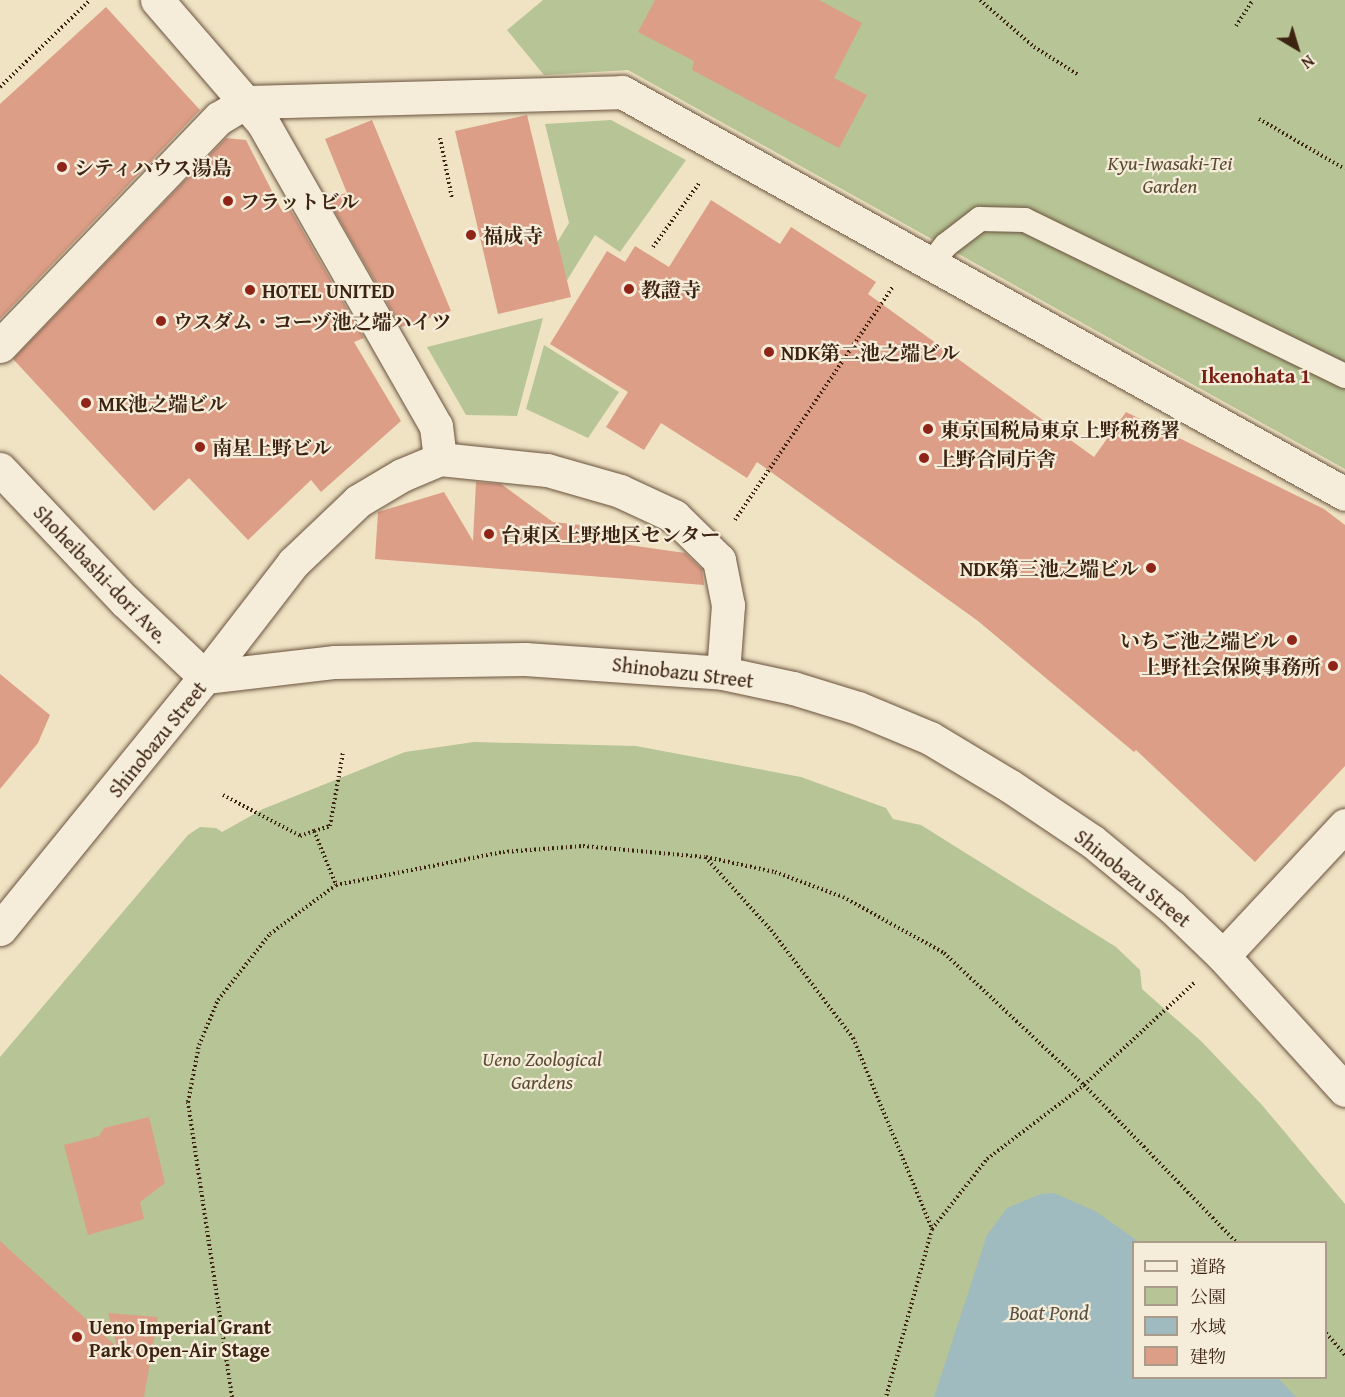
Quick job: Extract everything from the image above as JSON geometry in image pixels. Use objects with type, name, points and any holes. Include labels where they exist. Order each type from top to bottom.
[{"type":"street","points":[[157,0],[263,123],[436,426],[440,459]]},
{"type":"street","points":[[0,346],[219,118],[246,102],[622,92],[1345,494]]},
{"type":"street","points":[[205,676],[293,564],[358,501],[402,475],[440,459],[547,470],[620,491],[674,516],[718,560],[728,605],[723,673]]},
{"type":"street","name":"Shoheibashi-dori Ave.","points":[[0,469],[125,601],[205,676]]},
{"type":"street","name":"Shinobazu Street","points":[[0,929],[205,676],[335,662],[525,659],[723,673],[794,688],[858,708],[930,738],[1092,841],[1172,907],[1222,956],[1345,1090]]},
{"type":"street","points":[[1222,956],[1345,825]]},
{"type":"lane","points":[[931,264],[946,245],[980,219],[1025,220],[1345,376]]},
{"type":"path","points":[[0,87],[90,0]]},
{"type":"path","points":[[980,0],[1034,47],[1077,74]]},
{"type":"path","points":[[1236,26],[1253,0]]},
{"type":"path","points":[[1259,119],[1345,169]]},
{"type":"path","points":[[438,128],[452,198]]},
{"type":"path","points":[[653,247],[707,173]]},
{"type":"path","points":[[735,520],[896,282]]},
{"type":"path","points":[[223,795],[300,836],[314,831],[330,825],[343,752]]},
{"type":"path","points":[[314,831],[336,885]]},
{"type":"path","points":[[232,1397],[188,1102],[199,1045],[218,1000],[270,934],[336,885],[514,851],[583,846],[705,857],[775,872],[843,897],[945,953],[1084,1085],[1235,1241]]},
{"type":"path","points":[[705,857],[771,930],[853,1038],[932,1229]]},
{"type":"path","points":[[886,1397],[932,1229],[987,1159],[1084,1085],[1222,956]]},
{"type":"path","points":[[1327,1334],[1345,1355]]},
{"type":"green space","name":"Kyu-Iwasaki-Tei Garden","points":[[543,0],[1345,0],[1345,469],[628,70],[544,75],[507,30]]},
{"type":"green space","points":[[611,120],[686,160],[620,252],[595,235],[553,303],[544,264],[569,223],[545,124]]},
{"type":"green space","points":[[543,318],[517,416],[466,415],[427,347]]},
{"type":"green space","points":[[544,345],[619,392],[588,438],[526,409]]},
{"type":"green space","name":"Ueno Zoological Gardens","points":[[474,742],[636,746],[801,777],[886,808],[893,819],[921,825],[1116,947],[1140,970],[1142,989],[1201,1041],[1262,1105],[1345,1204],[1345,1397],[0,1397],[0,1057],[188,835],[200,827],[216,828],[222,832],[263,809],[405,752]]},
{"type":"water","name":"Boat Pond","points":[[1054,1193],[1097,1212],[1138,1241],[1132,1241],[1132,1379],[1279,1379],[1296,1397],[934,1397],[987,1235],[1007,1208],[1041,1194]]},
{"type":"building","points":[[655,0],[819,0],[862,23],[834,78],[867,95],[839,148],[692,70],[694,61],[638,32]]},
{"type":"building","name":"シティハウス湯島","points":[[106,7],[200,110],[0,319],[0,104]]},
{"type":"building","points":[[527,115],[571,297],[498,314],[455,131]]},
{"type":"building","points":[[372,120],[451,311],[401,327],[327,198],[347,193],[325,139]]},
{"type":"building","points":[[226,138],[246,140],[281,209],[289,207],[364,338],[354,342],[401,421],[321,492],[311,480],[248,540],[189,478],[154,511],[13,359]]},
{"type":"building","points":[[711,200],[780,244],[791,227],[876,282],[868,294],[1094,457],[1126,412],[1324,509],[1345,525],[1345,766],[1255,862],[1136,750],[1134,752],[978,621],[757,462],[747,478],[661,423],[644,450],[606,427],[628,392],[550,344],[607,251],[625,262],[635,246],[669,267]]},
{"type":"building","name":"台東区上野地区センター","points":[[476,482],[501,484],[553,522],[601,527],[601,541],[685,553],[702,569],[704,585],[375,559],[378,512],[444,492],[473,541]]},
{"type":"building","points":[[0,674],[50,715],[38,743],[0,789]]},
{"type":"building","points":[[149,1117],[165,1183],[140,1202],[144,1219],[88,1235],[64,1145],[99,1136],[104,1128]]},
{"type":"building","name":"Ueno Imperial Grant Park Open-Air Stage","points":[[0,1241],[117,1347],[108,1313],[158,1317],[144,1397],[0,1397]]},
{"type":"place","name":"シティハウス湯島","points":[[62,167]]},
{"type":"place","name":"フラットビル","points":[[228,201]]},
{"type":"place","name":"福成寺","points":[[471,235]]},
{"type":"place","name":"教證寺","points":[[629,289]]},
{"type":"place","name":"HOTEL UNITED","points":[[250,290]]},
{"type":"place","name":"ウスダム・コーヅ池之端ハイツ","points":[[161,321]]},
{"type":"place","name":"NDK第二池之端ビル","points":[[769,352]]},
{"type":"place","name":"MK池之端ビル","points":[[86,403]]},
{"type":"place","name":"東京国税局東京上野税務署","points":[[928,429]]},
{"type":"place","name":"南星上野ビル","points":[[200,447]]},
{"type":"place","name":"上野合同庁舎","points":[[924,458]]},
{"type":"place","name":"台東区上野地区センター","points":[[489,534]]},
{"type":"place","name":"NDK第三池之端ビル","points":[[1151,568]]},
{"type":"place","name":"いちご池之端ビル","points":[[1292,640]]},
{"type":"place","name":"上野社会保険事務所","points":[[1333,666]]},
{"type":"place","name":"Ueno Imperial Grant Park Open-Air Stage","points":[[77,1337]]},
{"type":"district","name":"Ikenohata 1","points":[[1256,376]]}]
